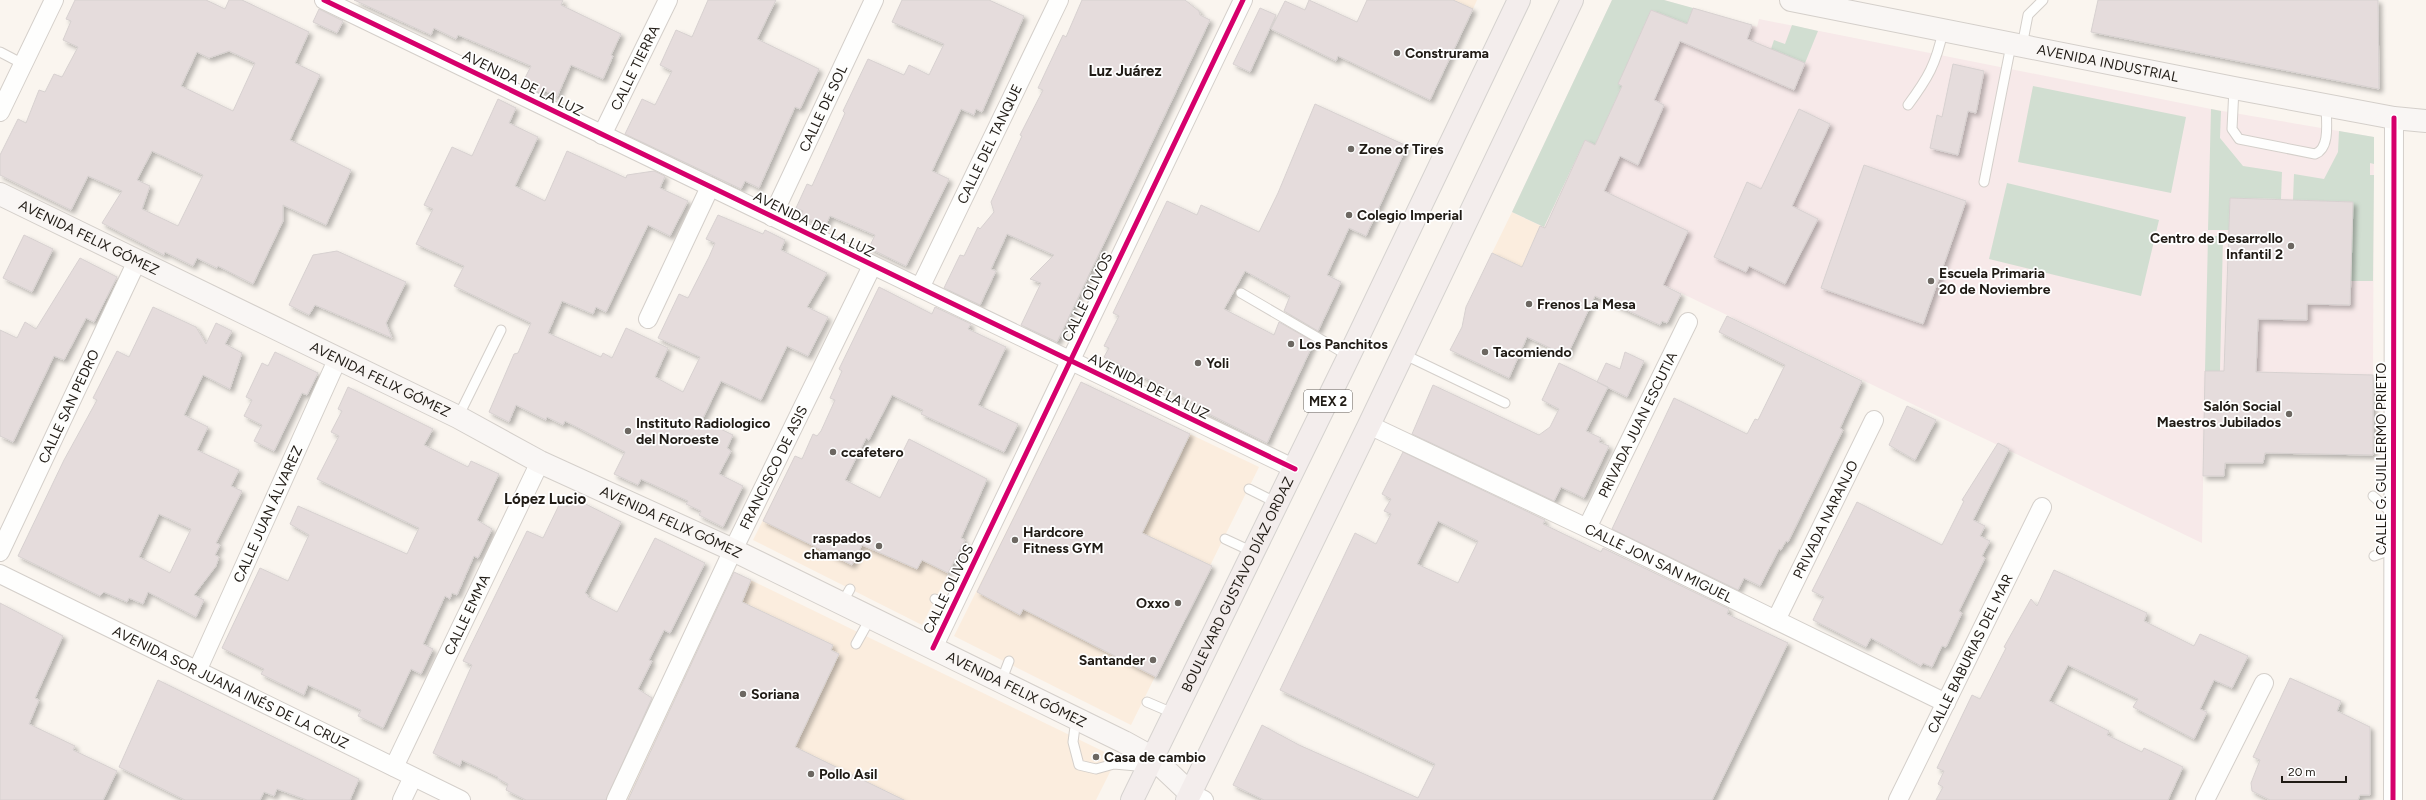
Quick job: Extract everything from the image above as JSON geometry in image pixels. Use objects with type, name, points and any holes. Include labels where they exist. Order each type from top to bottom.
[{"type":"main road","name":"BOULEVARD GUSTAVO DÍAZ ORDAZ","points":[[1132,800],[1350,356],[1519,0]]},
{"type":"main road","points":[[1193,798],[1572,0]]},
{"type":"main road","name":"AVENIDA INDUSTRIAL","points":[[1791,0],[2016,46],[2234,88],[2394,118],[2426,121]]},
{"type":"main road","name":"AVENIDA FELIX GÓMEZ","points":[[0,194],[458,416],[540,462],[734,550],[846,596],[871,617],[1076,719],[1150,762],[1193,798]]},
{"type":"street","points":[[0,112],[54,0]]},
{"type":"street","name":"AVENIDA DE LA LUZ","points":[[324,0],[1294,469]]},
{"type":"street","name":"CALLE TIERRA","points":[[602,135],[668,0]]},
{"type":"street","name":"CALLE DE SOL","points":[[772,217],[874,0]]},
{"type":"street","name":"CALLE DEL TANQUE","points":[[920,288],[1059,0]]},
{"type":"street","name":"CALLE OLIVOS","points":[[933,648],[1243,0]]},
{"type":"street","name":"CALLE G. GUILLERMO PRIETO","points":[[2393,800],[2394,118]]},
{"type":"street","points":[[648,319],[710,187]]},
{"type":"street","name":"CALLE SAN PEDRO","points":[[0,552],[137,261]]},
{"type":"street","name":"FRANCISCO DE ASIS","points":[[616,800],[734,550],[872,266]]},
{"type":"street","name":"PRIVADA JUAN ESCUTIA","points":[[1587,528],[1688,322]]},
{"type":"street","name":"CALLE JUAN ÁLVAREZ","points":[[197,671],[338,358]]},
{"type":"street","name":"PRIVADA NARANJO","points":[[1776,620],[1874,420]]},
{"type":"street","name":"CALLE JON SAN MIGUEL","points":[[1369,425],[1587,528],[1946,703]]},
{"type":"street","name":"CALLE EMMA","points":[[394,767],[540,462]]},
{"type":"street","name":"CALLE BABURIAS DEL MAR","points":[[1898,800],[2042,507]]},
{"type":"street","name":"AVENIDA SOR JUANA INÉS DE LA CRUZ","points":[[0,574],[461,800]]},
{"type":"street","points":[[2205,800],[2264,683]]},
{"type":"street","points":[[402,800],[413,777]]},
{"type":"lane","points":[[1984,182],[2016,46],[2028,15],[2043,0]]},
{"type":"lane","points":[[1908,105],[1928,79],[1938,54],[1943,31]]},
{"type":"lane","points":[[0,52],[23,64]]},
{"type":"lane","points":[[2234,88],[2232,129],[2235,137],[2315,154],[2324,146],[2326,105]]},
{"type":"lane","points":[[1241,294],[1350,356]]},
{"type":"lane","points":[[458,416],[501,330]]},
{"type":"lane","points":[[1403,354],[1505,403]]},
{"type":"lane","points":[[1249,489],[1277,503]]},
{"type":"lane","points":[[2373,496],[2393,514]]},
{"type":"lane","points":[[1224,539],[1253,552]]},
{"type":"lane","points":[[2374,556],[2393,549]]},
{"type":"lane","points":[[935,599],[952,607]]},
{"type":"lane","points":[[856,644],[871,617]]},
{"type":"lane","points":[[1001,682],[1008,661]]},
{"type":"lane","points":[[1147,702],[1175,714]]},
{"type":"lane","points":[[1076,719],[1073,742],[1079,765],[1096,769],[1114,764],[1150,762]]},
{"type":"shaded area","points":[[1453,0],[1477,0],[1473,9]]},
{"type":"shaded area","name":"Escuela Primaria 20 de Noviembre","points":[[1612,0],[1664,0],[1757,27],[1759,19],[2211,109],[2374,137],[2373,375],[2205,371],[2202,543],[1512,212]]},
{"type":"shaded area","points":[[1512,212],[1611,259],[1593,301],[1492,253]]},
{"type":"shaded area","points":[[1081,382],[1259,467],[1131,725],[954,636]]},
{"type":"shaded area","points":[[795,456],[965,540],[922,625],[753,540]]},
{"type":"shaded area","points":[[734,572],[1117,758],[1096,800],[625,800]]},
{"type":"green space","points":[[1612,0],[1664,0],[1693,8],[1687,24],[1651,10],[1622,86],[1595,145],[1585,140],[1544,227],[1512,212]]},
{"type":"green space","points":[[1792,25],[1818,31],[1805,63],[1771,49],[1774,40],[1785,44]]},
{"type":"green space","points":[[2033,86],[2186,117],[2171,193],[2018,162]]},
{"type":"green space","points":[[2211,109],[2221,111],[2220,138],[2243,166],[2282,172],[2281,199],[2230,198],[2229,230],[2208,230]]},
{"type":"green space","points":[[2339,131],[2374,137],[2374,164],[2370,163],[2370,175],[2374,175],[2373,281],[2351,281],[2353,202],[2293,200],[2294,174],[2324,179],[2338,152]]},
{"type":"green space","points":[[2007,183],[2159,220],[2141,296],[1989,259]]},
{"type":"green space","points":[[2208,236],[2223,236],[2220,371],[2205,371]]},
{"type":"building","points":[[75,0],[206,0],[225,9],[229,0],[242,0],[309,32],[295,63],[320,75],[290,140],[351,170],[326,225],[283,205],[283,221],[253,284],[218,266],[217,268],[197,258],[193,266],[165,252],[164,255],[102,223],[122,191],[88,176],[71,210],[0,175],[0,155],[18,119],[26,123],[39,90],[45,92],[54,74],[62,77],[78,47],[63,40],[71,21],[66,19]],"holes":[[[229,51],[255,63],[233,111],[181,86],[197,52],[209,58]],[[152,151],[203,175],[178,226],[142,209],[150,186],[137,180]]]},
{"type":"building","points":[[354,0],[563,0],[561,5],[621,34],[611,55],[613,56],[603,79],[571,65],[557,97],[544,90],[542,94],[522,84],[531,66],[458,35],[456,39],[434,28],[431,35]]},
{"type":"building","points":[[708,0],[776,0],[757,39],[819,69],[800,109],[795,107],[759,188],[745,181],[741,189],[625,134],[642,99],[655,105],[672,71],[660,65],[676,30],[692,37]]},
{"type":"building","points":[[902,0],[989,0],[1024,16],[982,112],[976,109],[974,115],[961,109],[932,171],[949,179],[906,266],[869,248],[875,235],[830,216],[825,227],[801,215],[803,211],[796,208],[807,184],[812,186],[845,113],[843,111],[868,59],[904,75],[909,65],[929,75],[944,44],[892,22]]},
{"type":"building","points":[[1082,0],[1185,0],[1199,11],[1200,15],[1210,20],[1057,342],[1021,325],[1041,283],[1030,279],[1054,255],[1007,234],[991,269],[996,271],[980,305],[944,288],[960,255],[964,256],[978,227],[980,229],[994,212],[991,202],[1022,136],[1020,135],[1043,90],[1038,88],[1063,35],[1066,37]]},
{"type":"building","name":"Construrama","points":[[1309,0],[1357,22],[1367,0],[1453,0],[1473,9],[1430,100],[1338,56],[1336,61],[1271,29],[1285,1],[1305,10]]},
{"type":"building","points":[[2098,0],[2378,0],[2379,89],[2091,32]]},
{"type":"building","points":[[1260,8],[1276,15],[1250,72],[1233,64]]},
{"type":"building","points":[[1693,8],[1752,25],[1747,39],[1805,63],[1794,90],[1680,41],[1654,100],[1664,105],[1638,165],[1620,156],[1604,191],[1688,231],[1663,285],[1681,294],[1667,323],[1662,321],[1660,325],[1595,296],[1567,356],[1527,337],[1509,378],[1450,350],[1462,327],[1466,307],[1492,253],[1522,267],[1540,226],[1545,228],[1585,140],[1595,145],[1622,86],[1618,84],[1651,10],[1687,24]]},
{"type":"building","points":[[319,9],[343,21],[337,33],[313,22]]},
{"type":"building","points":[[1953,64],[1984,71],[1976,113],[1968,111],[1958,155],[1930,148],[1937,115],[1942,117]]},
{"type":"building","points":[[498,99],[516,108],[509,123],[538,137],[515,186],[545,201],[567,151],[626,178],[627,175],[654,171],[665,176],[660,188],[688,201],[670,236],[648,225],[606,312],[596,307],[593,314],[562,301],[548,333],[601,357],[603,353],[612,358],[626,328],[668,348],[655,377],[683,392],[700,357],[658,338],[679,294],[688,298],[709,257],[715,243],[706,239],[718,215],[763,234],[765,230],[785,240],[781,250],[827,273],[807,307],[828,317],[808,356],[787,346],[761,400],[721,381],[702,420],[733,435],[727,448],[731,451],[719,474],[743,486],[723,527],[699,515],[701,511],[686,504],[688,501],[641,479],[638,485],[614,474],[625,452],[565,421],[563,425],[547,417],[546,420],[516,405],[509,422],[489,412],[514,354],[518,353],[531,323],[454,286],[464,266],[416,244],[433,209],[424,205],[452,147],[472,156]]},
{"type":"building","points":[[1315,104],[1407,146],[1366,236],[1349,228],[1327,275],[1341,282],[1318,331],[1284,311],[1290,296],[1245,271],[1224,309],[1274,335],[1279,322],[1314,342],[1267,443],[1201,410],[1202,407],[1104,357],[1109,348],[1104,346],[1119,316],[1113,313],[1167,201],[1197,215],[1201,205],[1259,232],[1278,193]]},
{"type":"building","points":[[1799,109],[1830,124],[1792,206],[1818,219],[1785,284],[1749,266],[1746,272],[1714,257],[1747,182],[1761,189]]},
{"type":"building","points":[[1864,165],[1966,201],[1923,324],[1821,288]]},
{"type":"building","points":[[2230,198],[2353,202],[2350,305],[2307,304],[2307,320],[2258,319],[2256,372],[2373,375],[2373,455],[2265,453],[2263,463],[2225,463],[2224,476],[2203,476],[2205,371],[2224,371]]},
{"type":"building","points":[[24,235],[53,249],[32,292],[3,278]]},
{"type":"building","points":[[337,251],[406,282],[386,323],[392,338],[315,305],[309,315],[289,305],[313,255]]},
{"type":"building","points":[[80,258],[117,277],[94,322],[86,318],[64,360],[54,356],[13,442],[0,436],[0,330],[17,338],[25,322],[36,329]]},
{"type":"building","points":[[879,287],[932,314],[935,307],[971,324],[968,329],[1006,347],[978,405],[1018,424],[1004,452],[921,414],[923,410],[892,395],[869,440],[866,438],[845,480],[880,498],[909,439],[987,479],[961,538],[965,540],[948,573],[922,560],[917,569],[862,545],[852,565],[763,521],[795,456],[802,459],[813,434],[817,436],[821,431],[835,400],[830,398],[842,371],[839,369]]},
{"type":"building","points":[[153,307],[196,327],[206,344],[216,323],[232,331],[225,344],[242,353],[230,389],[203,375],[184,415],[208,427],[197,450],[239,470],[231,486],[242,491],[216,543],[220,545],[215,555],[219,557],[216,566],[194,595],[204,600],[196,617],[148,592],[143,604],[129,598],[127,602],[104,592],[100,596],[18,556],[64,460],[97,400],[93,398],[117,351],[129,357]],"holes":[[[159,514],[191,529],[170,573],[139,557]]]},
{"type":"building","points":[[1727,316],[1862,381],[1840,428],[1843,430],[1788,542],[1786,541],[1781,550],[1779,549],[1760,586],[1744,578],[1738,590],[1612,529],[1674,398],[1747,434],[1755,419],[1758,420],[1785,365],[1719,332]]},
{"type":"building","points":[[275,352],[318,373],[307,395],[302,393],[274,451],[254,441],[262,425],[244,416],[252,400],[246,397],[262,363],[268,366]]},
{"type":"building","points":[[1625,352],[1644,361],[1627,397],[1597,382],[1606,363],[1620,369]]},
{"type":"building","points":[[1559,363],[1608,387],[1586,431],[1601,438],[1599,442],[1609,446],[1584,498],[1561,487],[1554,501],[1412,434],[1433,385],[1539,435],[1550,427],[1559,409],[1542,400]]},
{"type":"building","points":[[1081,382],[1190,434],[1142,533],[1212,566],[1156,677],[1023,609],[1020,615],[977,592]]},
{"type":"building","points":[[348,387],[433,429],[424,445],[468,467],[471,461],[499,474],[477,520],[492,529],[478,558],[474,556],[457,595],[452,593],[450,599],[445,596],[423,644],[433,649],[421,674],[411,669],[383,728],[358,716],[361,710],[308,685],[304,695],[261,674],[264,669],[222,648],[260,568],[288,581],[309,535],[290,524],[298,506],[407,554],[419,528],[317,479],[339,436],[331,432],[342,411],[338,409]]},
{"type":"building","points":[[1907,406],[1936,420],[1915,460],[1889,445]]},
{"type":"building","points":[[1998,443],[2009,449],[1973,520],[1985,526],[1980,536],[1990,541],[1982,556],[1985,558],[1959,611],[1962,613],[1946,647],[1942,646],[1932,667],[1923,663],[1921,666],[1871,638],[1866,647],[1813,620],[1824,597],[1812,591],[1857,502],[1942,545],[1964,501],[1962,500]]},
{"type":"building","points":[[1403,452],[1545,520],[1543,524],[1601,552],[1603,548],[1729,609],[1727,614],[1788,643],[1712,800],[1264,800],[1233,785],[1262,725],[1299,745],[1418,798],[1435,764],[1280,690],[1355,533],[1376,544],[1391,514],[1384,511],[1391,499],[1382,494]],"holes":[[[1438,521],[1478,541],[1458,583],[1417,564]]]},
{"type":"building","points":[[572,497],[621,522],[585,593],[588,597],[617,612],[655,538],[705,563],[670,633],[664,630],[649,660],[652,661],[638,689],[652,698],[606,800],[526,800],[506,790],[508,784],[497,778],[498,777],[462,760],[460,766],[433,753],[472,665],[463,661],[527,531],[543,538],[560,503],[567,507]]},
{"type":"building","points":[[2054,570],[2147,613],[2144,621],[2194,646],[2200,634],[2248,656],[2232,688],[2214,680],[2200,709],[2207,712],[2194,739],[2133,707],[2138,699],[2068,665],[2049,701],[2109,731],[2107,735],[2142,752],[2144,748],[2183,767],[2168,800],[1936,800],[1943,787],[1938,784],[1944,771],[1937,768],[1972,695],[1980,699],[2006,648],[2004,647],[2031,599],[2037,606]]},
{"type":"building","name":"Soriana","points":[[734,572],[751,580],[742,602],[833,645],[831,650],[839,654],[795,747],[904,800],[628,800]]},
{"type":"building","points":[[0,603],[63,636],[35,698],[39,700],[29,724],[75,746],[73,750],[117,771],[103,800],[0,800]]},
{"type":"building","points":[[2290,678],[2341,701],[2337,711],[2370,727],[2370,795],[2360,795],[2358,800],[2270,800],[2252,791],[2251,783],[2260,760],[2253,757]]},
{"type":"building","points":[[158,680],[359,779],[350,800],[307,800],[277,789],[274,796],[264,792],[260,800],[185,800],[119,767]]},
{"type":"cycle path","points":[[324,0],[1295,469]]},
{"type":"cycle path","points":[[933,648],[1243,0]]},
{"type":"cycle path","points":[[2393,800],[2394,118]]},
{"type":"place","name":"Construrama","points":[[1397,53]]},
{"type":"place","name":"Zone of Tires","points":[[1351,149]]},
{"type":"place","name":"Colegio Imperial","points":[[1349,215]]},
{"type":"place","name":"Centro de Desarrollo Infantil 2","points":[[2291,246]]},
{"type":"place","name":"Escuela Primaria 20 de Noviembre","points":[[1931,281]]},
{"type":"place","name":"Frenos La Mesa","points":[[1529,304]]},
{"type":"place","name":"Los Panchitos","points":[[1291,344]]},
{"type":"place","name":"Tacomiendo","points":[[1485,352]]},
{"type":"place","name":"Yoli","points":[[1198,363]]},
{"type":"place","name":"Salón Social Maestros Jubilados","points":[[2289,414]]},
{"type":"place","name":"Instituto Radiologico del Noroeste","points":[[628,431]]},
{"type":"place","name":"ccafetero","points":[[833,452]]},
{"type":"place","name":"Hardcore Fitness GYM","points":[[1015,540]]},
{"type":"place","name":"raspados chamango","points":[[879,546]]},
{"type":"place","name":"Oxxo","points":[[1178,603]]},
{"type":"place","name":"Santander","points":[[1153,660]]},
{"type":"place","name":"Soriana","points":[[743,694]]},
{"type":"place","name":"Casa de cambio","points":[[1096,757]]},
{"type":"place","name":"Pollo Asil","points":[[811,774]]},
{"type":"district","name":"Luz Juárez","points":[[1125,71]]},
{"type":"district","name":"López Lucio","points":[[545,499]]}]
